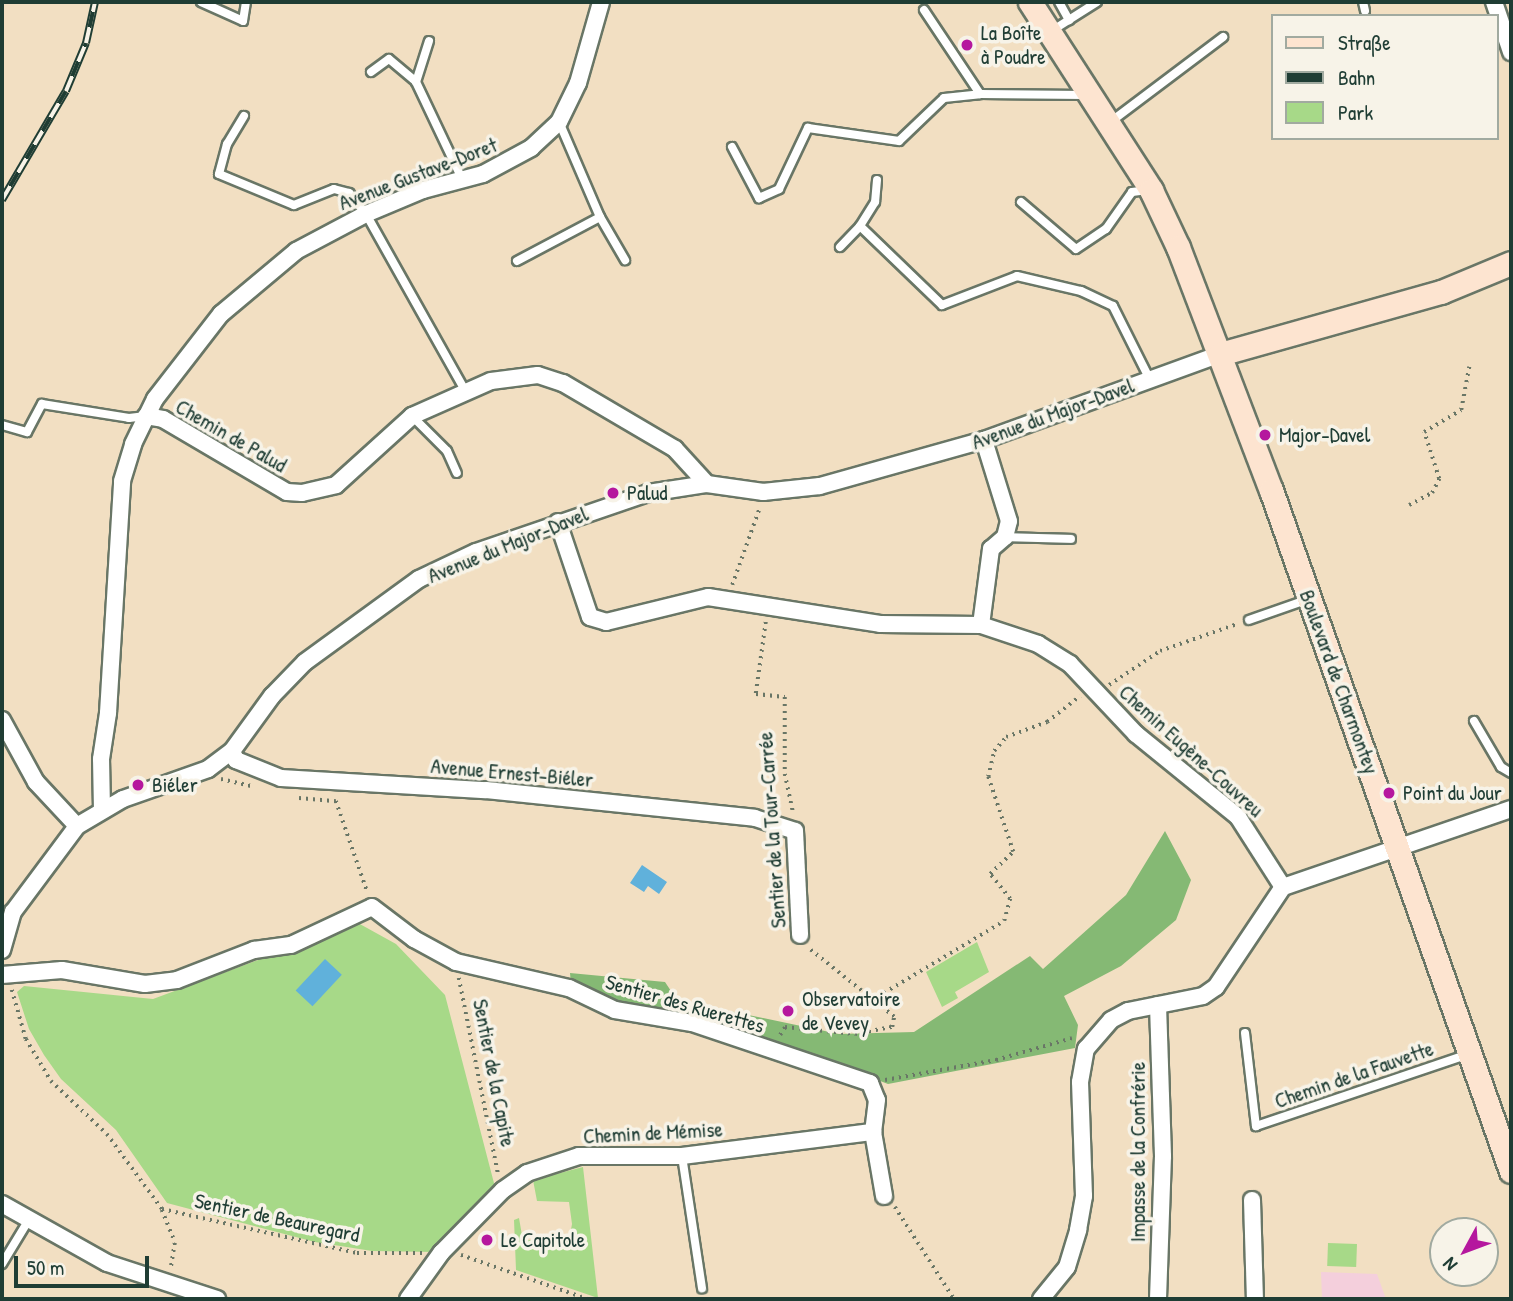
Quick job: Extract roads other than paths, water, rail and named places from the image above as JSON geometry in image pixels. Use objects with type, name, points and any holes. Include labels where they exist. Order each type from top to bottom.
[{"type":"street","name":"Avenue Gustave-Doret","points":[[146,416],[189,351],[246,290],[296,251],[366,214],[424,190],[463,181],[515,159],[559,122],[578,83],[601,2]]},
{"type":"street","name":"Boulevard de Charmontey","points":[[1030,2],[1060,26],[1092,95],[1151,190],[1220,354],[1510,1159]]},
{"type":"street","points":[[1499,17],[1511,52]]},
{"type":"street","name":"Avenue du Major-Davel","points":[[2,950],[13,912],[77,826],[102,810],[190,778],[232,751],[272,696],[305,662],[419,579],[558,522],[648,493],[707,484],[762,492],[820,486],[985,440],[1220,354],[1430,296],[1511,263]]},
{"type":"street","name":"Chemin de Palud","points":[[102,810],[101,759],[108,713],[122,481],[146,416],[163,419],[287,492],[302,494],[335,485],[412,416],[466,392],[513,377],[538,375],[563,383],[675,449],[707,484]]},
{"type":"street","points":[[981,625],[990,549],[1004,537],[1009,521],[985,440]]},
{"type":"street","name":"Chemin Eugène-Couvreu","points":[[558,522],[590,617],[606,622],[708,597],[767,609],[880,624],[981,625],[1038,644],[1070,664],[1090,688],[1145,742],[1238,817],[1283,887]]},
{"type":"street","points":[[2,720],[36,782],[77,826]]},
{"type":"street","name":"Avenue Ernest-Biéler","points":[[232,751],[236,760],[281,778],[702,810],[755,818],[795,831]]},
{"type":"street","points":[[1041,1299],[1067,1267],[1078,1230],[1084,1196],[1080,1082],[1086,1049],[1111,1020],[1128,1011],[1203,996],[1216,987],[1283,887],[1511,809]]},
{"type":"street","name":"Sentier de la Tour-Carrée","points":[[795,831],[800,935]]},
{"type":"street","name":"Sentier des Ruerettes","points":[[6,977],[62,970],[145,984],[177,980],[254,950],[292,944],[372,907],[414,939],[456,962],[569,988],[615,1010],[692,1023],[768,1051],[870,1083],[877,1100],[873,1132]]},
{"type":"street","name":"Impasse de la Confrérie","points":[[1158,1006],[1163,1156],[1158,1299]]},
{"type":"street","points":[[873,1132],[884,1196]]},
{"type":"street","name":"Chemin de Mémise","points":[[408,1299],[441,1253],[503,1190],[527,1173],[579,1156],[682,1156],[873,1132]]},
{"type":"street","points":[[1252,1200],[1255,1299]]},
{"type":"street","points":[[2,1204],[27,1221],[107,1263],[217,1299]]},
{"type":"lane","points":[[201,2],[243,21],[246,2]]},
{"type":"lane","points":[[1059,2],[1060,26]]},
{"type":"lane","points":[[1060,26],[1097,2]]},
{"type":"lane","points":[[1363,2],[1366,12]]},
{"type":"lane","points":[[924,10],[980,94]]},
{"type":"lane","points":[[1109,123],[1223,37]]},
{"type":"lane","points":[[416,82],[429,41]]},
{"type":"lane","points":[[371,72],[389,60],[416,82],[463,181]]},
{"type":"lane","points":[[733,148],[759,198],[779,189],[808,128],[900,141],[944,98],[980,94],[1092,95]]},
{"type":"lane","points":[[244,116],[227,144],[219,174],[294,205],[334,189],[349,193],[366,214],[466,392]]},
{"type":"lane","points":[[559,122],[600,217],[625,260]]},
{"type":"lane","points":[[840,247],[860,226],[876,202],[877,180]]},
{"type":"lane","points":[[1021,202],[1076,248],[1106,229],[1132,192],[1151,190]]},
{"type":"lane","points":[[517,261],[600,217]]},
{"type":"lane","points":[[860,226],[942,305],[1017,276],[1081,291],[1113,306],[1149,378]]},
{"type":"lane","points":[[2,425],[27,432],[42,404],[129,418],[146,416]]},
{"type":"lane","points":[[412,416],[447,451],[457,474]]},
{"type":"lane","points":[[1004,537],[1071,539]]},
{"type":"lane","points":[[1249,620],[1310,599]]},
{"type":"lane","points":[[1474,721],[1501,767],[1511,773]]},
{"type":"lane","name":"Chemin de la Fauvette","points":[[1245,1033],[1256,1126],[1472,1053]]},
{"type":"lane","points":[[682,1156],[702,1288]]},
{"type":"lane","points":[[2,1264],[27,1221]]},
{"type":"water","points":[[642,865],[667,882],[659,894],[648,886],[644,892],[630,883]]},
{"type":"water","points":[[325,959],[342,975],[312,1006],[296,990]]},
{"type":"railway","points":[[2,200],[66,91],[86,43],[95,2]]},
{"type":"place","name":"La Boîte à Poudre","points":[[967,45]]},
{"type":"place","name":"Major-Davel","points":[[1265,435]]},
{"type":"place","name":"Palud","points":[[613,493]]},
{"type":"place","name":"Biéler","points":[[138,785]]},
{"type":"place","name":"Point du Jour","points":[[1389,793]]},
{"type":"place","name":"Observatoire de Vevey","points":[[788,1011]]},
{"type":"place","name":"Le Capitole","points":[[487,1240]]}]
